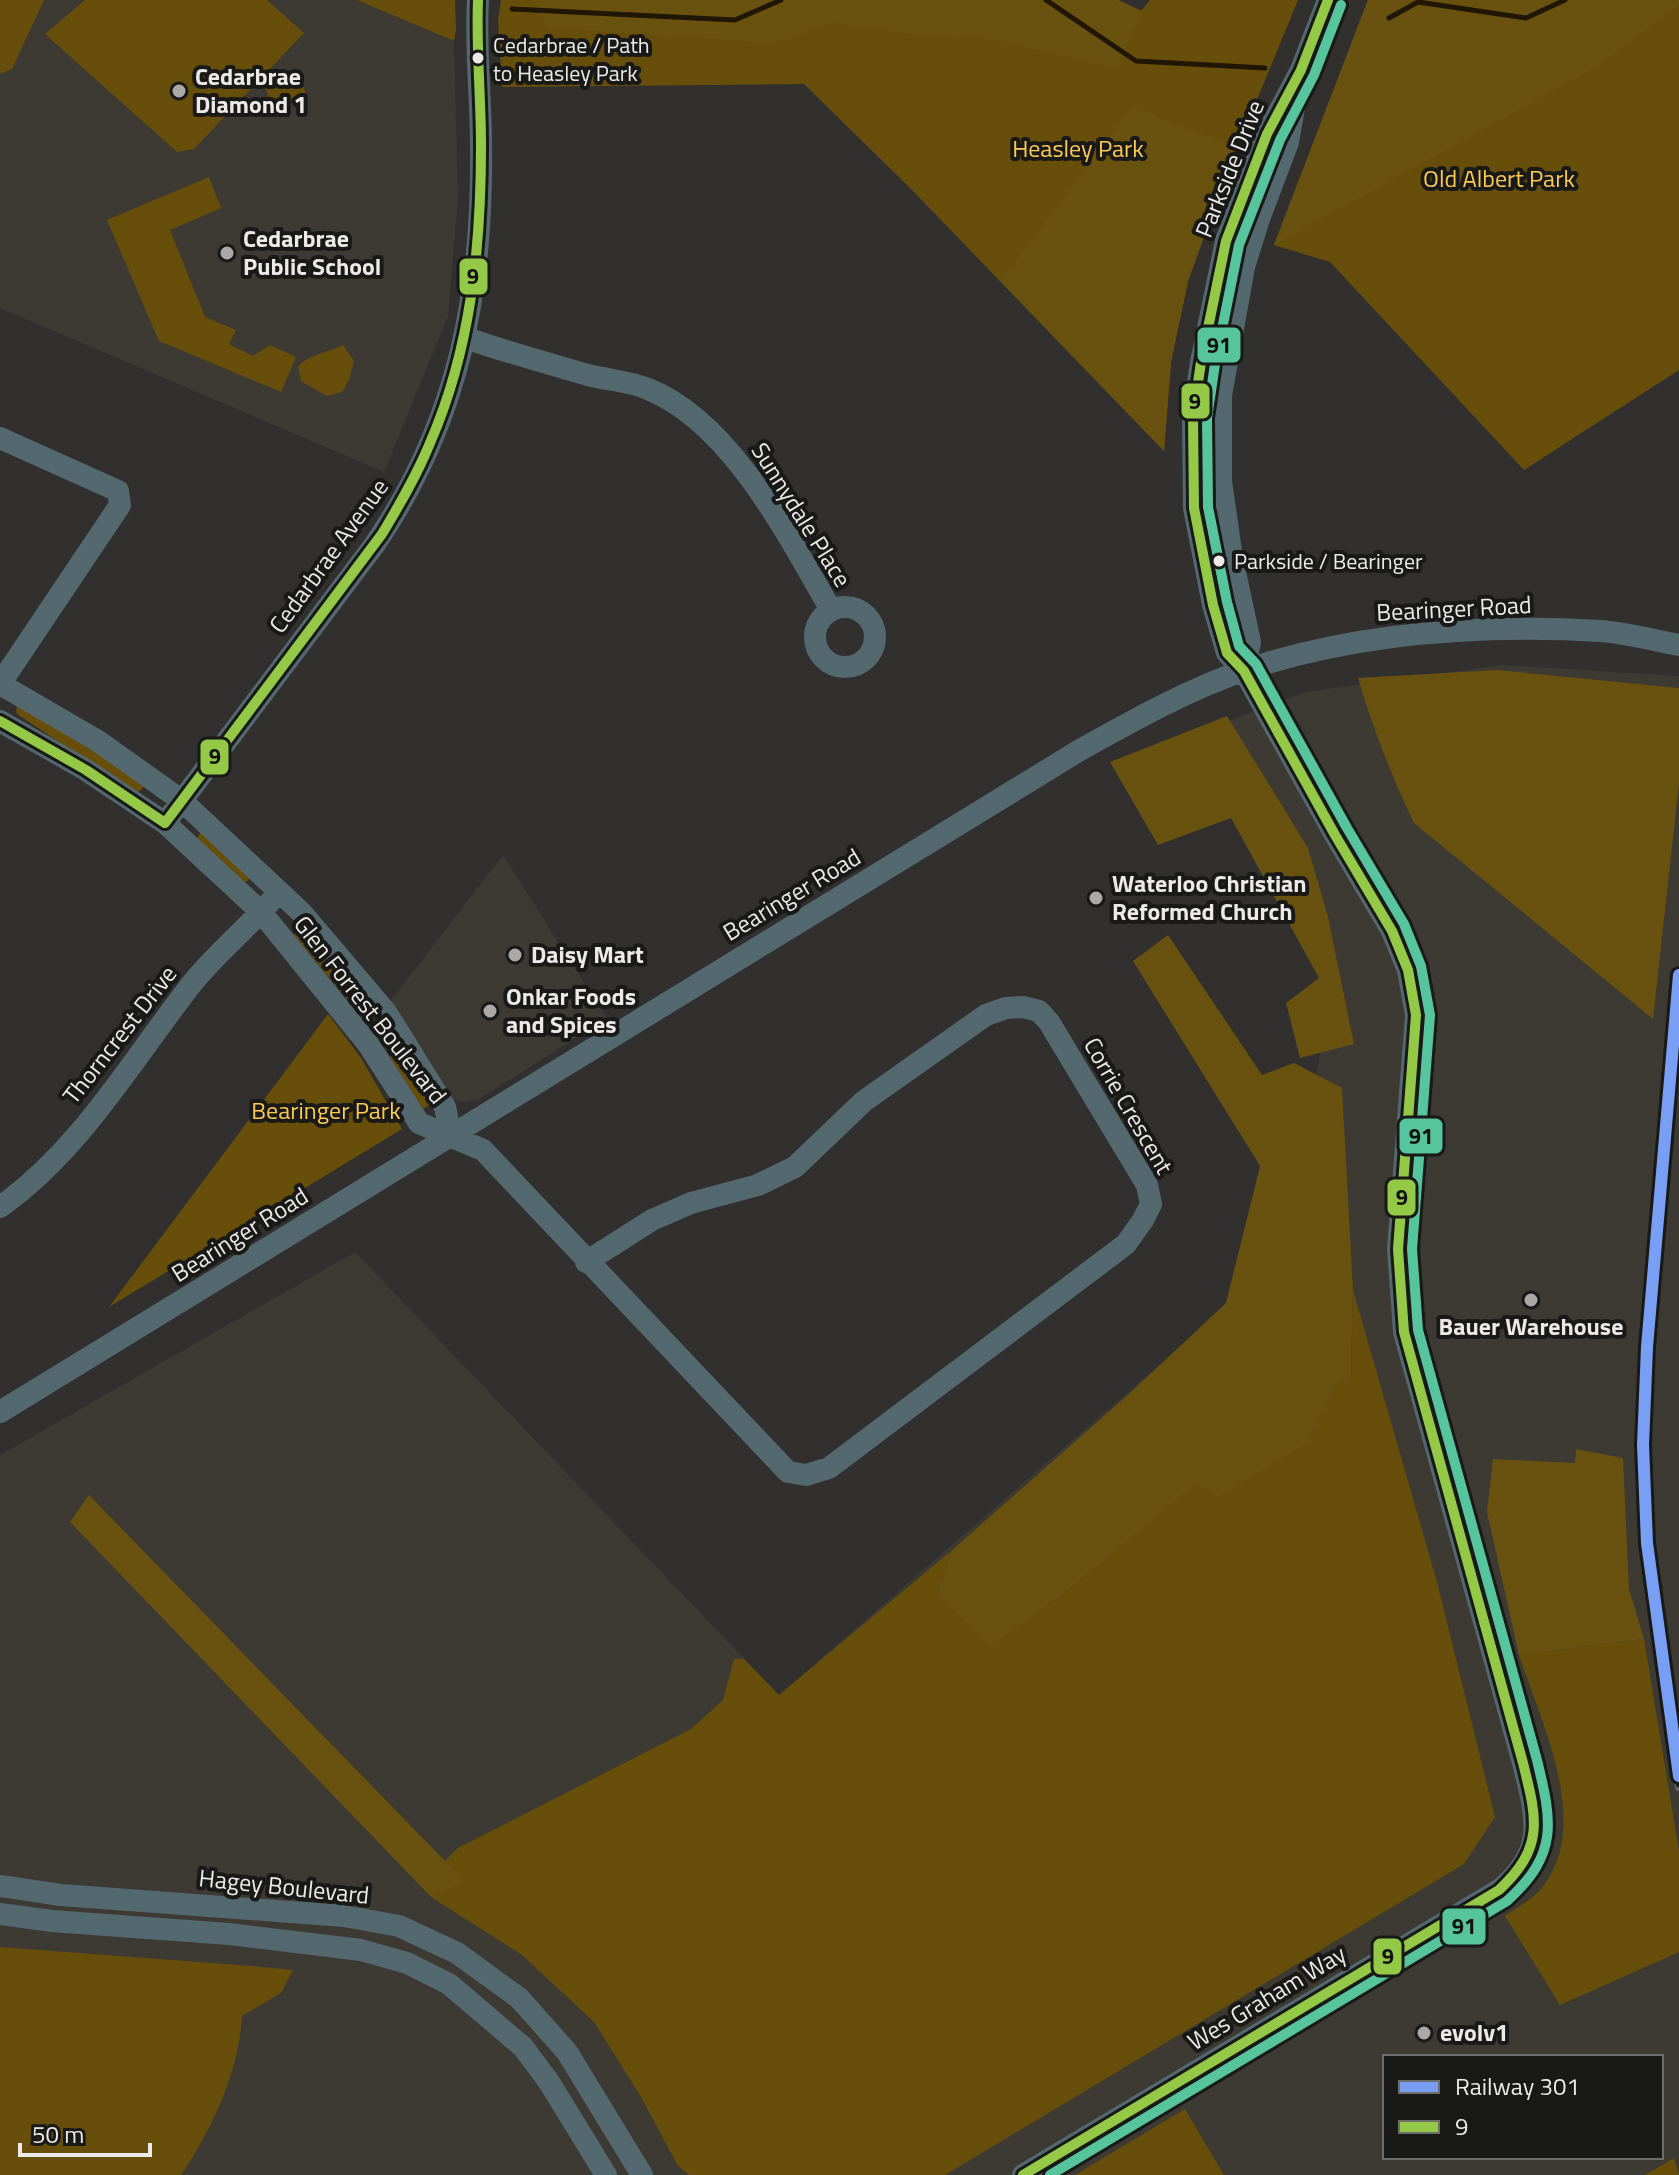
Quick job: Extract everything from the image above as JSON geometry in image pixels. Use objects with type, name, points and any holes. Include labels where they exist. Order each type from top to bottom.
[{"type":"street","name":"Cedarbrae Avenue","points":[[165,823],[345,584],[404,500],[426,451],[461,358],[472,305],[481,219],[476,33],[478,0]]},
{"type":"street","name":"Parkside Drive","points":[[1244,671],[1227,653],[1213,605],[1194,508],[1193,417],[1226,241],[1267,134],[1301,70],[1328,0]]},
{"type":"street","name":"Sunnydale Place","points":[[466,338],[648,389],[693,416],[731,451],[779,521],[831,610]]},
{"type":"street","points":[[0,438],[118,491],[120,505],[0,684]]},
{"type":"street","name":"Bearinger Road","points":[[0,1412],[1080,750],[1182,697],[1244,671],[1328,647],[1387,636],[1449,630],[1603,631],[1679,645]]},
{"type":"street","name":"Wes Graham Way","points":[[1023,2175],[1499,1890],[1527,1860],[1536,1828],[1523,1763],[1404,1332],[1398,1249],[1416,1015],[1408,970],[1392,931],[1244,671]]},
{"type":"street","name":"Glen Forrest Boulevard","points":[[0,684],[88,735],[181,800],[302,913],[386,1012],[445,1107],[451,1136]]},
{"type":"street","name":"Glen Forrest Boulevard","points":[[0,721],[86,770],[165,823],[261,912],[368,1044],[419,1123],[451,1136]]},
{"type":"street","name":"Thorncrest Drive","points":[[0,1207],[54,1159],[103,1103],[202,971],[279,892]]},
{"type":"street","name":"Corrie Crescent","points":[[451,1136],[483,1150],[586,1262],[788,1472],[806,1475],[829,1468],[1126,1244],[1151,1204],[1147,1185],[1049,1022],[1039,1011],[1023,1007],[1006,1008],[986,1015],[864,1101],[795,1167],[758,1185],[691,1203],[652,1220],[586,1262]]},
{"type":"street","name":"Hagey Boulevard","points":[[0,1886],[61,1895],[344,1916],[399,1926],[457,1953],[519,1998],[567,2052],[642,2175]]},
{"type":"street","points":[[0,1914],[52,1921],[229,1934],[361,1950],[407,1963],[449,1984],[523,2047],[549,2082],[606,2175]]},
{"type":"shaded area","name":"Cedarbrae Public School","points":[[0,0],[357,0],[454,41],[458,199],[448,316],[384,472],[0,308]]},
{"type":"shaded area","points":[[534,0],[1118,0],[1142,11],[1119,69],[988,38],[905,33],[833,23],[774,43],[548,28]]},
{"type":"shaded area","points":[[1368,0],[1679,0],[1679,5],[1596,67],[1274,245]]},
{"type":"shaded area","points":[[1132,107],[1237,147],[1188,281],[1171,362],[1164,451],[1000,281]]},
{"type":"shaded area","points":[[1502,665],[1679,676],[1679,2175],[0,2175],[0,1455],[355,1252],[779,1695],[1280,1260],[1334,984],[1185,737],[1305,692]]},
{"type":"shaded area","points":[[1497,670],[1679,688],[1679,783],[1653,1019],[1414,823],[1383,752],[1358,678]]},
{"type":"shaded area","points":[[1227,716],[1308,848],[1328,917],[1354,1044],[1300,1058],[1286,1003],[1319,978],[1231,818],[1158,845],[1110,762]]},
{"type":"shaded area","points":[[503,855],[607,1019],[477,1100],[461,1102],[448,1098],[389,1003]]},
{"type":"shaded area","points":[[1168,935],[1262,1075],[1294,1063],[1342,1088],[1353,1290],[1351,1378],[1336,1384],[1308,1442],[1218,1497],[1196,1483],[1070,1589],[991,1646],[937,1595],[951,1551],[1130,1393],[1226,1303],[1260,1166],[1133,961]]},
{"type":"shaded area","points":[[1576,1449],[1623,1458],[1629,1589],[1644,1639],[1519,1655],[1487,1512],[1493,1459],[1575,1463]]},
{"type":"shaded area","points":[[89,1495],[466,1882],[431,1897],[70,1522]]},
{"type":"green space","points":[[0,0],[44,0],[12,69],[0,74]]},
{"type":"green space","name":"Cedarbrae Diamond 1","points":[[85,0],[267,0],[304,33],[194,149],[177,152],[45,34]]},
{"type":"green space","points":[[357,0],[455,0],[454,41]]},
{"type":"green space","name":"Heasley Park","points":[[501,0],[1118,0],[1141,11],[1150,0],[1298,0],[1224,180],[1188,281],[1171,362],[1164,451],[912,190],[804,84],[502,87],[498,20]]},
{"type":"green space","name":"Old Albert Park","points":[[1368,0],[1679,0],[1679,370],[1524,470],[1330,262],[1274,245]]},
{"type":"green space","points":[[299,72],[306,95],[272,106],[264,84]]},
{"type":"green space","points":[[209,177],[221,208],[170,230],[205,317],[236,330],[229,344],[253,356],[270,345],[296,357],[281,392],[159,341],[107,220]]},
{"type":"green space","points":[[343,345],[354,361],[342,392],[327,396],[301,381],[298,366],[313,356]]},
{"type":"green space","points":[[19,705],[139,779],[144,786],[134,792],[17,714]]},
{"type":"green space","points":[[200,833],[206,833],[250,877],[247,882],[240,881],[197,838]]},
{"type":"green space","points":[[294,927],[303,927],[373,1011],[374,1018],[370,1023],[363,1019],[294,935]]},
{"type":"green space","name":"Bearinger Park","points":[[328,1014],[361,1058],[402,1129],[109,1307]]},
{"type":"green space","points":[[395,1049],[433,1103],[423,1109],[390,1058],[391,1051]]},
{"type":"green space","points":[[1353,1290],[1437,1582],[1495,1817],[1464,1864],[945,2175],[689,2175],[678,2166],[641,2097],[594,2022],[522,1955],[431,1897],[465,1882],[445,1861],[458,1848],[691,1729],[723,1700],[734,1659],[744,1659],[779,1695],[951,1551],[937,1595],[992,1645],[1070,1589],[1196,1482],[1308,1442],[1336,1384],[1351,1378]]},
{"type":"green space","points":[[1644,1639],[1679,1851],[1679,1952],[1560,2005],[1505,1916],[1540,1890],[1556,1865],[1563,1836],[1563,1806],[1558,1774],[1519,1655]]},
{"type":"green space","points":[[0,1947],[293,1970],[281,1993],[242,2016],[230,2079],[203,2139],[181,2175],[0,2175]]},
{"type":"green space","points":[[1185,2109],[1224,2175],[1075,2175]]},
{"type":"green space","points":[[1674,2158],[1679,2175],[1645,2175]]},
{"type":"waterway","points":[[512,9],[735,20],[781,0]]},
{"type":"waterway","points":[[1046,0],[1136,61],[1265,68]]},
{"type":"waterway","points":[[1389,18],[1418,2],[1526,18],[1565,0]]},
{"type":"railway","points":[[1661,1658],[1679,1787]]},
{"type":"rail line","name":"301","points":[[1679,975],[1647,1347],[1643,1445],[1647,1543],[1679,1776]]},
{"type":"transit line","name":"9","points":[[0,721],[86,770],[165,823],[382,534],[420,466],[444,407],[471,297],[480,184],[478,0]]},
{"type":"transit line","name":"9","points":[[1023,2175],[1499,1890],[1524,1860],[1534,1831],[1532,1800],[1523,1763],[1404,1332],[1398,1249],[1416,1015],[1408,970],[1392,931],[1244,671],[1227,653],[1213,605],[1194,508],[1193,417],[1226,241],[1267,134],[1301,70],[1328,0]]},
{"type":"transit line","name":"91","points":[[1050,2175],[1507,1901],[1536,1868],[1547,1836],[1546,1802],[1537,1760],[1418,1330],[1412,1249],[1430,1015],[1421,966],[1404,924],[1256,664],[1239,646],[1208,507],[1207,418],[1239,245],[1280,140],[1314,75],[1341,5]]},
{"type":"place","name":"Cedarbrae / Path to Heasley Park","points":[[478,58]]},
{"type":"place","name":"Cedarbrae Diamond 1","points":[[179,91]]},
{"type":"place","name":"Cedarbrae Public School","points":[[227,253]]},
{"type":"place","name":"Parkside / Bearinger","points":[[1219,561]]},
{"type":"place","name":"Waterloo Christian Reformed Church","points":[[1096,898]]},
{"type":"place","name":"Daisy Mart","points":[[515,955]]},
{"type":"place","name":"Onkar Foods and Spices","points":[[490,1011]]},
{"type":"place","name":"Bauer Warehouse","points":[[1531,1300]]},
{"type":"place","name":"evolv1","points":[[1424,2033]]}]
